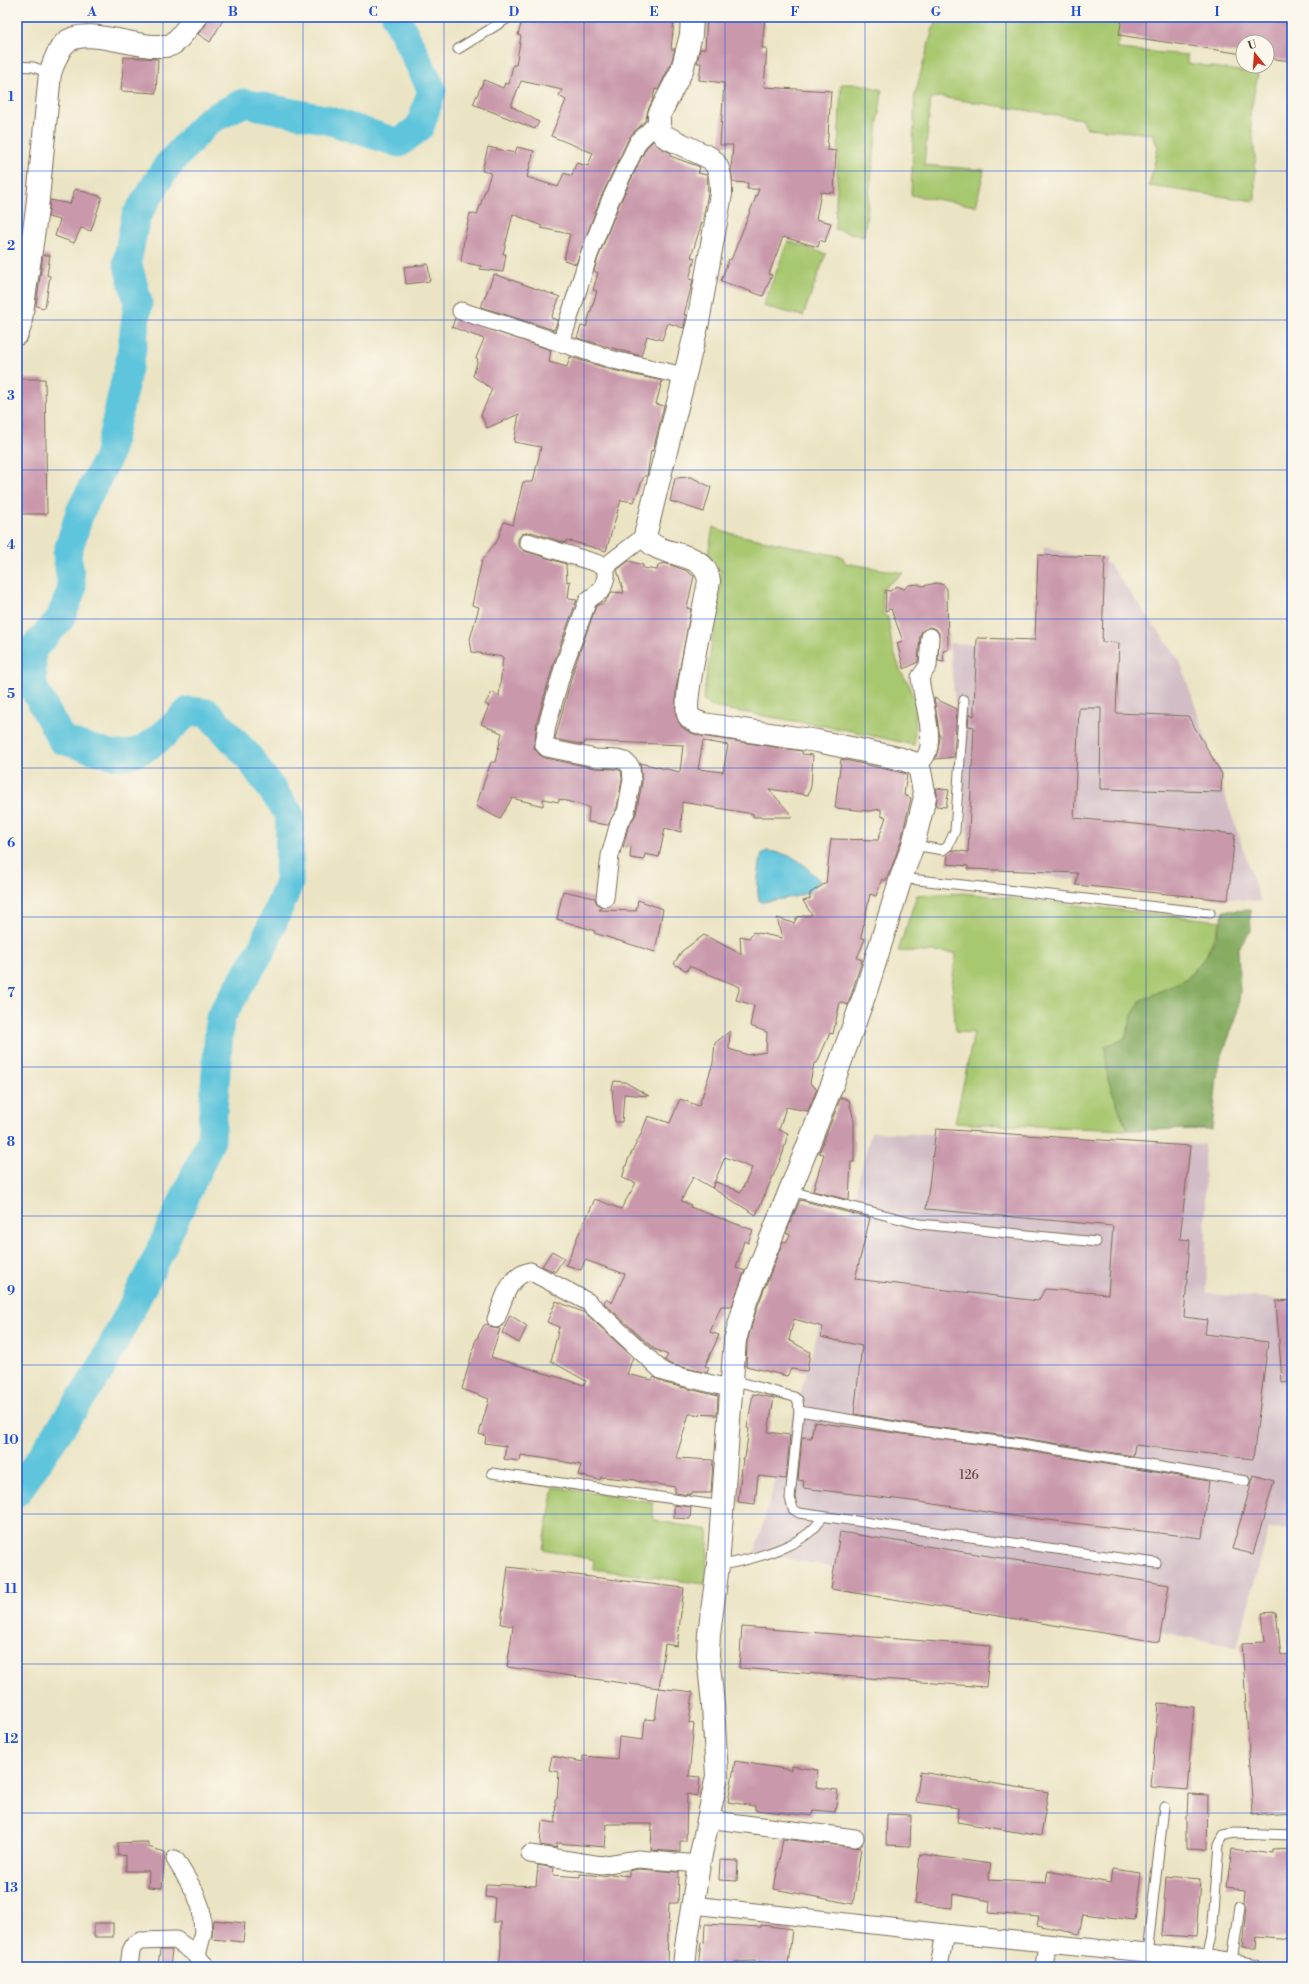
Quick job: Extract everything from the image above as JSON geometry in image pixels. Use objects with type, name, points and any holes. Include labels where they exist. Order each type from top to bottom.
[{"type":"street","points":[[17,334],[20,326],[37,209],[50,73],[58,52],[65,43],[72,38],[86,35],[137,45],[167,46],[174,43],[196,17]]},
{"type":"street","points":[[606,566],[645,536],[698,322],[720,194],[721,177],[715,162],[710,158],[664,136],[660,132],[658,122],[659,115],[682,70],[691,35],[692,17]]},
{"type":"street","points":[[561,343],[588,255],[610,201],[638,142],[658,122]]},
{"type":"street","points":[[461,311],[614,360],[684,376]]},
{"type":"street","points":[[645,536],[648,542],[700,562],[707,570],[709,581],[687,707],[691,719],[703,724],[817,741],[898,758],[917,764],[924,761],[928,756],[928,718],[920,677],[928,666],[930,637]]},
{"type":"street","points":[[528,542],[606,566]]},
{"type":"street","points":[[605,898],[610,856],[619,823],[626,812],[632,780],[631,766],[625,761],[617,759],[596,758],[545,748],[544,745],[547,725],[579,621],[588,600],[602,590],[606,577],[606,566]]},
{"type":"street","points":[[684,1967],[699,1864],[717,1776],[714,1705],[708,1655],[709,1634],[718,1566],[733,1384],[735,1340],[746,1301],[834,1080],[866,991],[901,878],[914,845],[925,797],[920,771],[917,764]]},
{"type":"street","points":[[496,1319],[512,1281],[519,1274],[530,1271],[588,1302],[666,1373],[733,1384]]},
{"type":"street","points":[[708,1819],[855,1838]]},
{"type":"street","points":[[530,1854],[601,1865],[638,1859],[699,1864]]},
{"type":"street","points":[[175,1859],[195,1892],[201,1908],[203,1932],[202,1961]]},
{"type":"street","points":[[693,1905],[1047,1944],[1207,1959],[1252,1967]]},
{"type":"street","points":[[939,1967],[944,1933]]},
{"type":"street","points":[[129,1967],[131,1951],[134,1945],[140,1941],[176,1940],[202,1961]]},
{"type":"street","points":[[1044,1967],[1047,1944]]},
{"type":"lane","points":[[458,49],[510,17]]},
{"type":"lane","points":[[17,66],[33,67],[50,73]]},
{"type":"lane","points":[[914,845],[942,850],[948,846],[955,831],[964,700]]},
{"type":"lane","points":[[901,878],[1210,913]]},
{"type":"lane","points":[[790,1191],[920,1224],[1096,1242]]},
{"type":"lane","points":[[733,1384],[794,1397],[799,1403],[790,1504],[799,1513],[1156,1563]]},
{"type":"lane","points":[[799,1411],[926,1432],[1022,1444],[1246,1481]]},
{"type":"lane","points":[[492,1473],[723,1506]]},
{"type":"lane","points":[[718,1566],[742,1562],[782,1550],[813,1530],[822,1517]]},
{"type":"lane","points":[[1147,1954],[1164,1807]]},
{"type":"lane","points":[[1207,1959],[1212,1936],[1218,1844],[1224,1836],[1235,1833],[1292,1835]]},
{"type":"lane","points":[[1232,1963],[1240,1906]]},
{"type":"shaded area","points":[[1044,547],[1109,564],[1180,661],[1261,902],[971,867],[949,643],[1030,647]]},
{"type":"shaded area","points":[[871,1132],[1204,1144],[1207,1294],[1292,1300],[1292,1530],[1269,1528],[1237,1647],[755,1552],[836,1269]]},
{"type":"green space","points":[[940,17],[1122,17],[1118,49],[1187,55],[1187,63],[1235,70],[1235,74],[1258,74],[1250,114],[1255,155],[1255,201],[1149,186],[1158,148],[1153,134],[1087,128],[1082,119],[940,97],[931,98],[924,165],[984,170],[976,206],[911,195],[915,94],[933,28]]},
{"type":"green space","points":[[841,84],[860,84],[882,90],[864,237],[835,229]]},
{"type":"green space","points":[[788,241],[826,254],[803,316],[763,306]]},
{"type":"green space","points":[[713,527],[724,532],[843,557],[845,563],[903,573],[882,589],[883,614],[888,617],[892,646],[901,672],[909,684],[916,707],[914,745],[847,730],[712,707],[703,700],[721,582],[720,569],[707,560]]},
{"type":"green space","points":[[963,893],[1221,921],[1206,956],[1188,978],[1165,990],[1132,1016],[1125,1039],[1108,1079],[1127,1130],[955,1123],[974,1033],[956,1032],[952,985],[956,953],[898,951],[917,895]]},
{"type":"green space","points":[[1250,910],[1251,931],[1238,948],[1240,992],[1237,1015],[1218,1066],[1212,1129],[1127,1130],[1108,1079],[1105,1046],[1125,1039],[1132,1016],[1140,1001],[1188,978],[1206,956],[1216,937],[1224,911]]},
{"type":"green space","points":[[554,1487],[653,1502],[653,1520],[709,1530],[705,1584],[593,1569],[594,1560],[543,1549]]},
{"type":"water","points":[[767,851],[792,857],[808,868],[820,881],[809,892],[794,897],[762,902],[759,900],[758,877],[762,854]]},
{"type":"building","points":[[208,17],[225,17],[210,42],[198,34],[206,25]]},
{"type":"building","points":[[523,17],[650,17],[674,21],[671,49],[675,49],[670,66],[658,90],[655,89],[646,119],[629,138],[601,197],[576,264],[564,260],[570,234],[541,228],[542,226],[513,214],[503,254],[506,254],[503,272],[480,269],[481,266],[461,262],[464,239],[470,213],[477,215],[491,173],[482,171],[488,147],[515,153],[517,147],[534,151],[527,177],[558,187],[564,173],[572,176],[576,163],[588,166],[593,153],[551,136],[566,100],[559,96],[562,90],[521,81],[511,106],[539,122],[535,129],[473,104],[484,80],[503,88],[505,83],[509,84],[513,65],[516,65],[521,36],[518,35]]},
{"type":"building","points":[[707,17],[765,17],[762,48],[767,48],[764,87],[831,91],[827,150],[836,151],[834,193],[821,192],[816,219],[831,223],[825,242],[820,240],[818,247],[783,237],[769,274],[772,275],[763,296],[721,281],[729,259],[731,260],[759,189],[747,189],[748,183],[733,182],[731,170],[733,145],[720,145],[724,83],[699,80],[701,63],[697,63],[700,49],[705,49]]},
{"type":"building","points":[[1122,17],[1292,17],[1292,61],[1275,59],[1275,34],[1235,34],[1235,53],[1119,35]]},
{"type":"building","points":[[124,57],[158,59],[156,93],[121,91]]},
{"type":"building","points":[[653,141],[659,147],[671,153],[670,156],[700,167],[698,173],[707,175],[708,193],[703,219],[691,257],[695,258],[689,279],[693,280],[684,315],[686,315],[684,328],[668,323],[662,340],[647,336],[641,356],[577,338],[581,326],[586,327],[597,291],[593,290],[598,273],[594,271],[598,258],[619,205],[646,148]]},
{"type":"building","points":[[75,189],[102,197],[91,231],[81,228],[74,243],[55,236],[60,220],[48,217],[50,200],[70,204]]},
{"type":"building","points":[[43,255],[50,255],[47,275],[50,276],[45,308],[36,306]]},
{"type":"building","points":[[428,264],[430,281],[406,284],[404,267]]},
{"type":"building","points":[[494,274],[560,297],[551,318],[558,320],[554,330],[481,307]]},
{"type":"building","points":[[455,318],[551,350],[549,362],[567,367],[570,357],[612,370],[662,381],[656,404],[664,406],[653,451],[651,450],[647,476],[644,476],[634,502],[621,500],[606,551],[566,540],[566,543],[531,532],[522,534],[518,539],[518,545],[525,551],[566,564],[567,582],[570,581],[568,599],[577,600],[554,662],[537,722],[534,748],[545,758],[594,768],[616,769],[621,771],[622,779],[617,808],[608,825],[588,822],[589,807],[559,799],[559,802],[543,799],[543,806],[512,798],[500,819],[476,806],[491,762],[495,762],[502,733],[481,724],[489,706],[485,704],[492,692],[499,696],[503,657],[472,652],[470,639],[479,607],[472,605],[482,560],[497,541],[504,522],[513,525],[523,482],[533,482],[541,447],[514,442],[519,414],[487,428],[481,415],[492,389],[473,376],[478,359],[476,358],[484,339],[452,327]]},
{"type":"building","points":[[17,379],[45,379],[47,514],[17,514]]},
{"type":"building","points":[[691,477],[711,487],[704,512],[670,501],[675,478]]},
{"type":"building","points":[[1038,555],[1105,557],[1102,642],[1119,643],[1116,713],[1188,716],[1222,774],[1221,792],[1100,789],[1101,708],[1079,708],[1074,818],[1235,834],[1228,900],[1076,885],[1078,873],[968,869],[968,866],[947,864],[948,854],[952,850],[968,852],[974,727],[968,726],[969,714],[974,716],[977,638],[1035,640]]},
{"type":"building","points":[[629,561],[643,565],[643,568],[657,570],[658,565],[664,563],[685,570],[694,576],[687,608],[691,609],[676,689],[676,715],[681,726],[689,732],[701,736],[802,751],[802,754],[813,755],[811,786],[808,795],[769,789],[793,817],[753,817],[753,814],[682,802],[681,832],[665,828],[659,857],[645,854],[644,860],[630,858],[631,846],[623,848],[628,827],[636,814],[642,782],[640,763],[680,772],[683,745],[585,741],[584,745],[555,739],[574,668],[596,606],[604,603],[612,592],[624,593],[617,570]],"holes":[[[703,741],[728,745],[723,772],[698,769]]]},
{"type":"building","points":[[937,583],[944,585],[947,589],[948,650],[943,651],[944,662],[938,661],[939,633],[936,629],[930,627],[922,631],[920,636],[918,662],[904,669],[897,643],[903,641],[891,609],[885,611],[886,590],[890,591],[897,586],[904,589],[909,585],[918,584],[922,586]]},
{"type":"building","points":[[934,698],[957,709],[954,757],[935,759],[940,737]]},
{"type":"building","points":[[841,759],[907,774],[904,795],[911,798],[901,841],[885,881],[882,879],[876,896],[870,894],[861,937],[865,939],[857,958],[862,960],[848,1005],[840,1002],[833,1034],[830,1033],[817,1063],[814,1063],[810,1083],[817,1089],[808,1111],[786,1107],[779,1130],[788,1133],[783,1153],[756,1215],[693,1177],[681,1201],[691,1205],[690,1207],[753,1230],[748,1243],[744,1241],[736,1268],[745,1271],[732,1306],[721,1306],[710,1332],[719,1335],[705,1366],[709,1367],[707,1373],[670,1364],[665,1360],[668,1355],[654,1349],[604,1303],[606,1299],[612,1303],[625,1274],[585,1260],[581,1270],[566,1265],[584,1221],[595,1199],[621,1209],[636,1183],[622,1178],[628,1160],[648,1116],[670,1123],[680,1099],[699,1106],[713,1063],[715,1043],[730,1031],[729,1049],[748,1055],[766,1052],[767,1032],[750,1026],[754,1005],[736,1000],[740,987],[689,966],[687,971],[674,964],[682,951],[704,935],[741,954],[740,936],[749,938],[753,932],[782,938],[777,918],[794,923],[797,917],[812,915],[803,901],[810,899],[810,893],[826,883],[831,839],[878,840],[886,817],[881,816],[881,809],[869,811],[835,808]],"holes":[[[725,1157],[752,1168],[741,1192],[716,1182],[712,1188]]]},
{"type":"building","points":[[936,788],[949,790],[946,807],[936,806]]},
{"type":"building","points":[[563,891],[595,898],[596,902],[601,907],[599,910],[636,911],[638,900],[663,909],[655,952],[594,933],[595,931],[557,919]]},
{"type":"building","points":[[614,1081],[625,1082],[649,1096],[624,1094],[622,1122],[615,1122],[612,1089]]},
{"type":"building","points":[[841,1097],[849,1100],[854,1121],[854,1162],[851,1162],[849,1200],[813,1191],[824,1154],[819,1153]]},
{"type":"building","points":[[936,1129],[1190,1146],[1180,1239],[1190,1240],[1184,1317],[1207,1320],[1205,1334],[1268,1342],[1253,1459],[1135,1445],[1133,1456],[1023,1438],[927,1426],[854,1414],[862,1346],[821,1337],[823,1327],[794,1319],[789,1340],[810,1352],[807,1371],[791,1369],[787,1376],[746,1366],[747,1342],[758,1305],[783,1241],[786,1242],[790,1235],[786,1233],[800,1200],[870,1218],[855,1279],[1038,1301],[1045,1289],[1108,1294],[1113,1226],[926,1209]]},
{"type":"building","points":[[552,1251],[564,1258],[555,1272],[542,1266]]},
{"type":"building","points":[[1292,1300],[1292,1381],[1282,1382],[1276,1301]]},
{"type":"building","points":[[556,1301],[585,1313],[633,1357],[627,1374],[652,1380],[654,1377],[664,1383],[718,1396],[717,1415],[689,1414],[676,1458],[713,1460],[711,1493],[691,1493],[691,1495],[675,1493],[675,1487],[636,1480],[601,1477],[600,1480],[578,1475],[581,1465],[548,1459],[521,1455],[520,1461],[504,1459],[506,1446],[485,1443],[486,1436],[479,1434],[489,1399],[462,1389],[475,1342],[484,1325],[488,1324],[493,1328],[500,1329],[491,1357],[584,1385],[586,1381],[551,1361],[559,1327],[547,1322]]},
{"type":"building","points":[[510,1315],[527,1326],[519,1343],[502,1333]]},
{"type":"building","points":[[753,1394],[774,1398],[768,1432],[790,1435],[786,1479],[758,1476],[755,1504],[738,1502],[743,1458],[745,1458],[749,1429],[747,1428]]},
{"type":"building","points":[[814,1422],[1021,1450],[1209,1481],[1202,1538],[1013,1516],[920,1502],[803,1488],[804,1481],[798,1480],[802,1437],[811,1438]]},
{"type":"building","points":[[1254,1475],[1274,1481],[1253,1554],[1232,1549]]},
{"type":"building","points":[[674,1505],[691,1507],[690,1519],[674,1518]]},
{"type":"building","points":[[840,1532],[1169,1585],[1159,1642],[831,1589]]},
{"type":"building","points":[[508,1567],[684,1588],[677,1646],[665,1644],[659,1688],[507,1667],[513,1626],[501,1624]]},
{"type":"building","points":[[1276,1612],[1281,1655],[1292,1654],[1292,1812],[1253,1815],[1242,1643],[1265,1642],[1262,1613]]},
{"type":"building","points":[[742,1627],[990,1646],[986,1687],[739,1668]]},
{"type":"building","points":[[659,1688],[693,1692],[689,1723],[694,1724],[689,1776],[700,1777],[698,1796],[687,1794],[686,1841],[680,1841],[680,1852],[651,1850],[652,1824],[607,1824],[605,1847],[557,1843],[556,1848],[540,1845],[542,1821],[556,1823],[555,1799],[557,1799],[559,1772],[549,1770],[552,1756],[583,1762],[583,1756],[617,1759],[619,1737],[643,1740],[645,1719],[655,1720]]},
{"type":"building","points":[[1158,1704],[1194,1707],[1187,1790],[1151,1787]]},
{"type":"building","points":[[735,1761],[791,1770],[791,1766],[818,1770],[816,1787],[838,1790],[835,1812],[813,1810],[812,1816],[755,1810],[755,1806],[728,1802]]},
{"type":"building","points":[[920,1772],[1048,1792],[1041,1836],[957,1822],[959,1808],[916,1802]]},
{"type":"building","points":[[1189,1794],[1208,1795],[1207,1849],[1186,1848],[1186,1816],[1188,1816]]},
{"type":"building","points":[[887,1814],[911,1815],[910,1846],[886,1845]]},
{"type":"building","points":[[783,1839],[861,1848],[853,1904],[774,1889]]},
{"type":"building","points":[[148,1842],[148,1847],[165,1852],[162,1888],[148,1887],[149,1871],[126,1871],[126,1855],[118,1856],[117,1843]]},
{"type":"building","points":[[1232,1849],[1273,1854],[1273,1850],[1292,1849],[1292,1939],[1256,1936],[1255,1948],[1242,1948],[1246,1907],[1244,1902],[1245,1889],[1227,1887]]},
{"type":"building","points":[[920,1854],[991,1864],[988,1880],[1046,1883],[1048,1871],[1110,1883],[1112,1869],[1141,1873],[1135,1920],[1083,1914],[1079,1934],[1037,1925],[1039,1917],[989,1913],[990,1901],[953,1894],[952,1908],[915,1904]]},
{"type":"building","points":[[720,1860],[738,1861],[737,1881],[719,1880]]},
{"type":"building","points":[[538,1865],[554,1868],[553,1875],[580,1877],[580,1874],[603,1876],[611,1874],[629,1876],[629,1871],[638,1869],[679,1872],[678,1903],[669,1903],[667,1964],[638,1964],[638,1967],[499,1967],[501,1922],[493,1922],[495,1898],[485,1897],[486,1884],[536,1886]]},
{"type":"building","points":[[1166,1876],[1200,1879],[1196,1938],[1162,1936]]},
{"type":"building","points":[[213,1920],[245,1923],[243,1942],[212,1939]]},
{"type":"building","points":[[94,1923],[113,1923],[113,1937],[94,1937]]},
{"type":"building","points":[[705,1924],[761,1927],[761,1925],[792,1929],[788,1965],[753,1961],[735,1962],[735,1967],[698,1967],[701,1942],[704,1943]]},
{"type":"building","points":[[160,1950],[172,1950],[170,1967],[158,1966]]},
{"type":"waterway","points":[[17,1492],[99,1372],[156,1260],[211,1140],[220,1018],[262,949],[289,883],[290,815],[248,756],[208,713],[189,711],[166,733],[149,746],[130,754],[114,755],[62,740],[33,687],[31,651],[60,619],[72,589],[67,554],[80,512],[108,457],[131,355],[138,302],[127,262],[136,216],[168,165],[208,121],[243,103],[324,119],[399,143],[420,127],[432,90],[396,17]]}]
